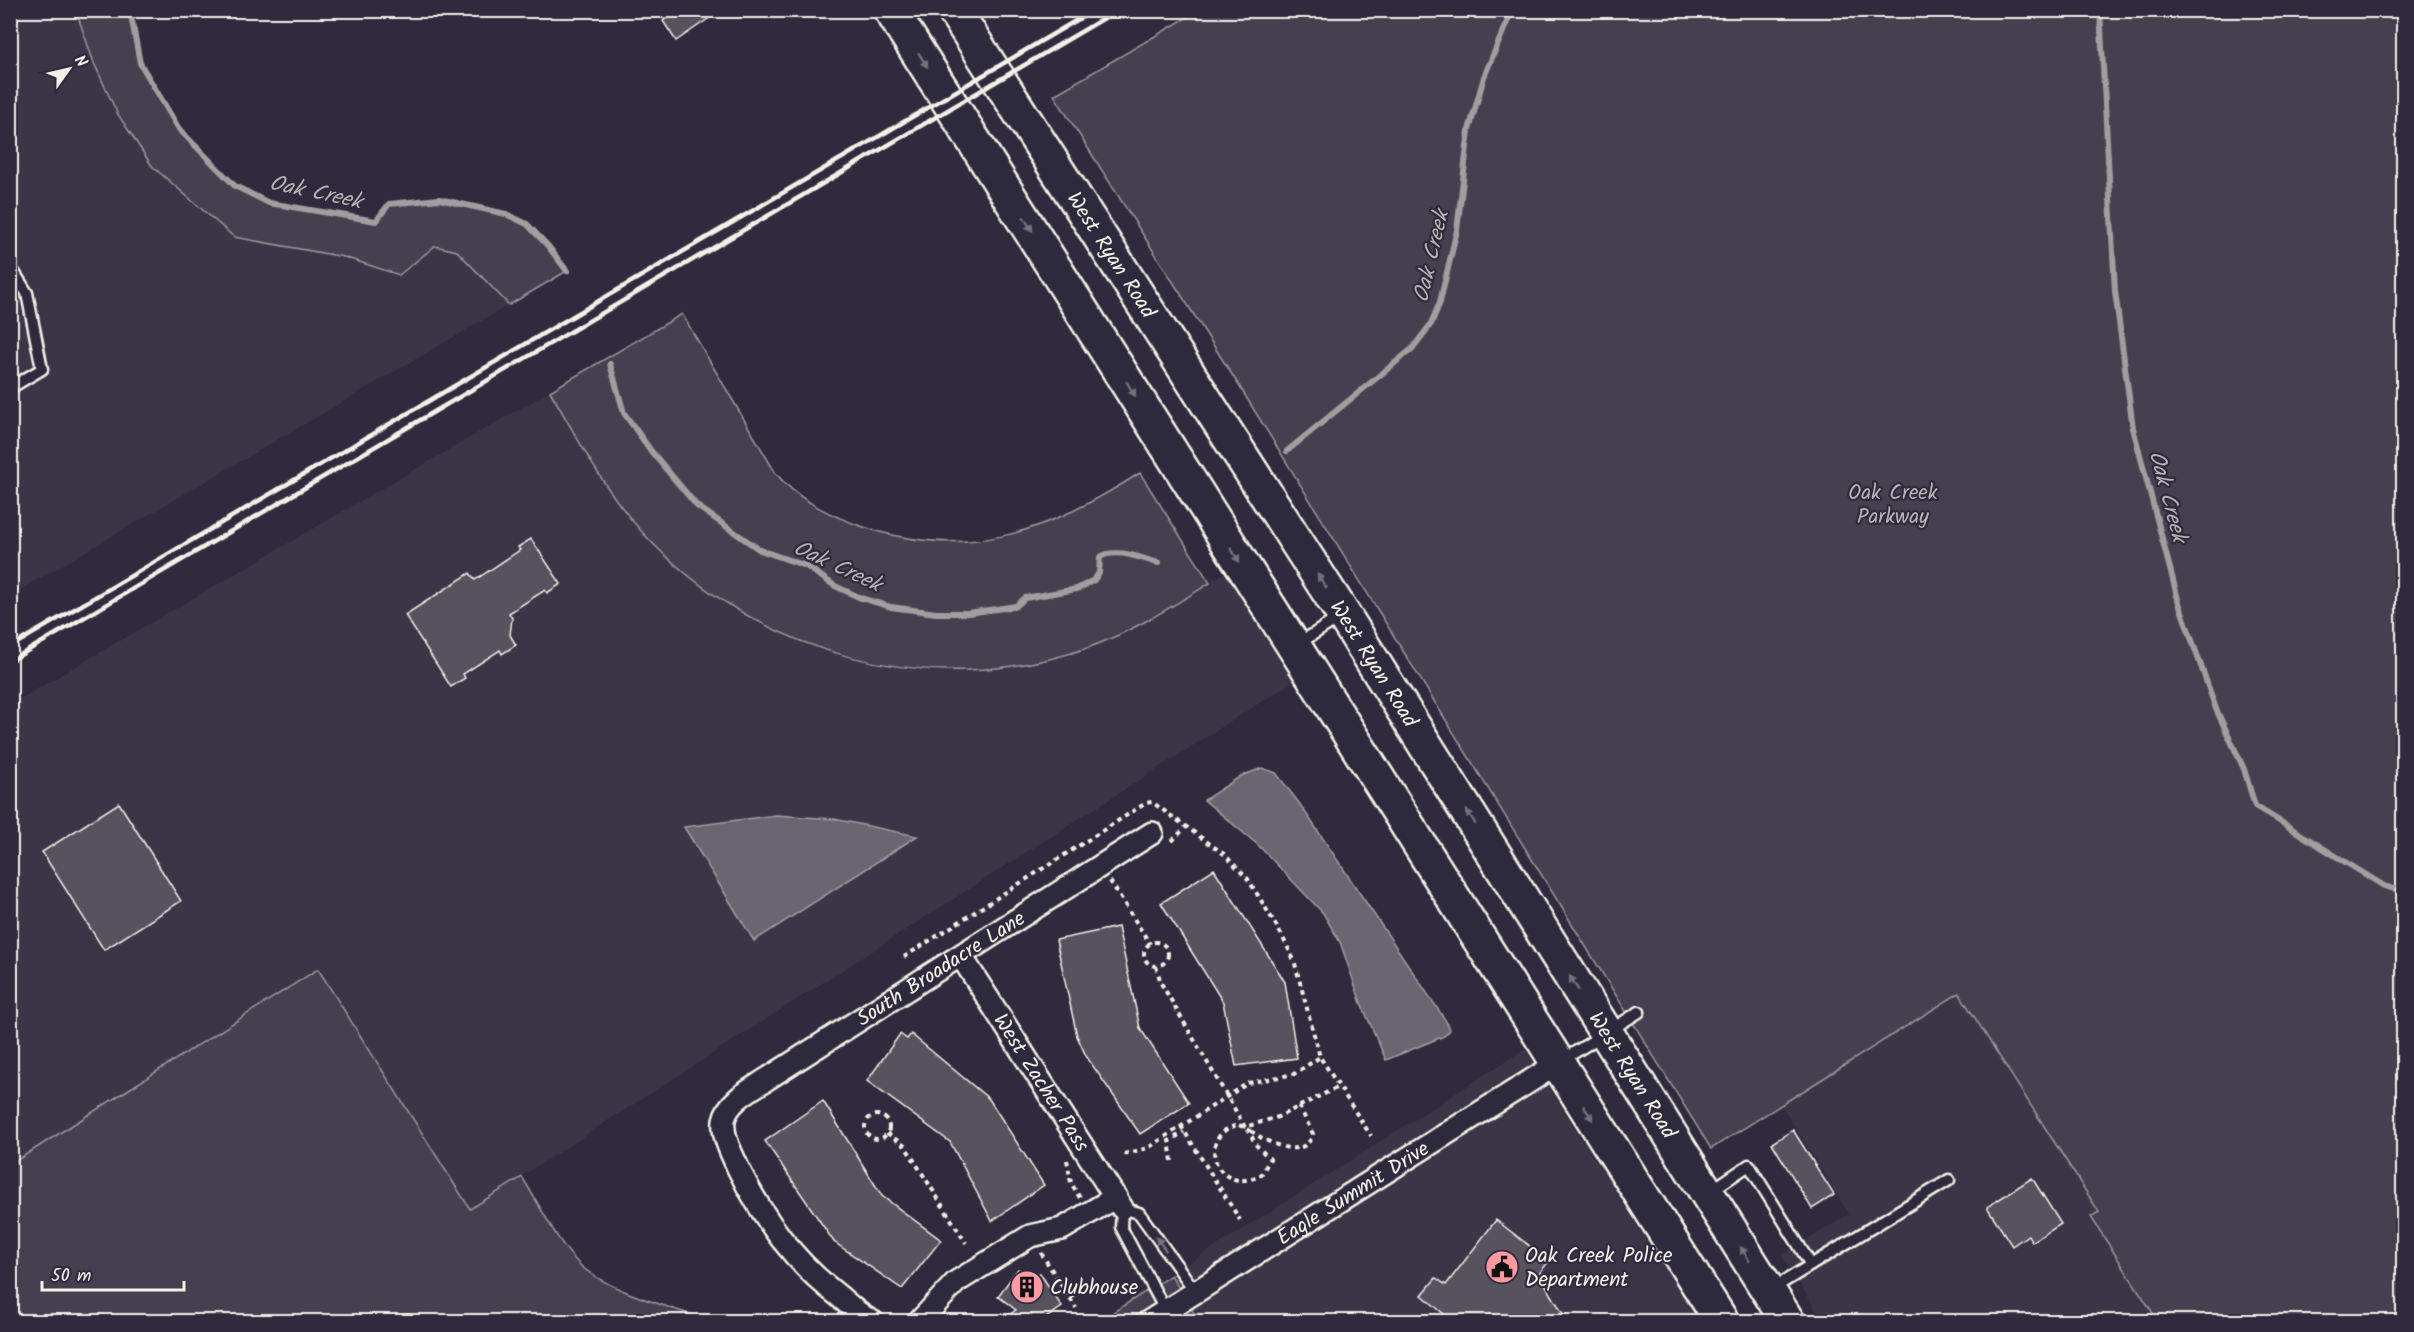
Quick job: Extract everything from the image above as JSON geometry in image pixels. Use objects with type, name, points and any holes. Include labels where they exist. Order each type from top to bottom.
[{"type":"main road","points":[[891,10],[1722,1322]]},
{"type":"main road","name":"West Ryan Road","points":[[954,10],[1343,614],[1788,1322]]},
{"type":"street","name":"South Broadacre Lane","points":[[873,1322],[816,1279],[797,1260],[767,1222],[726,1140],[724,1122],[732,1105],[770,1077],[1152,832]]},
{"type":"street","name":"West Zacher Pass","points":[[961,956],[1119,1202]]},
{"type":"street","name":"Eagle Summit Drive","points":[[1157,1316],[1557,1064]]},
{"type":"street","points":[[919,1322],[956,1282],[1030,1236],[1062,1229],[1119,1202]]},
{"type":"lane","points":[[10,266],[27,293],[42,369],[10,388]]},
{"type":"lane","points":[[1293,648],[1343,614]]},
{"type":"lane","points":[[1557,1064],[1639,1012]]},
{"type":"lane","points":[[1707,1194],[1749,1165],[1811,1265]]},
{"type":"lane","points":[[1768,1291],[1949,1180]]},
{"type":"lane","name":"West Zacher Pass","points":[[1119,1202],[1139,1213],[1195,1292]]},
{"type":"lane","name":"West Zacher Pass","points":[[1119,1202],[1121,1227],[1157,1316]]},
{"type":"path","points":[[904,957],[1146,803],[1161,807],[1242,870],[1279,930],[1302,984],[1320,1057],[1371,1136]]},
{"type":"path","points":[[1172,841],[1186,826]]},
{"type":"path","points":[[1110,881],[1150,944]]},
{"type":"path","points":[[1161,943],[1168,952],[1164,963],[1156,966],[1149,964],[1145,958],[1145,950],[1150,944],[1161,943]]},
{"type":"path","points":[[1156,966],[1161,984],[1229,1095],[1247,1128],[1255,1144],[1269,1155],[1269,1163],[1265,1171],[1256,1178],[1237,1180],[1226,1176],[1220,1169],[1214,1150],[1219,1137],[1232,1126],[1247,1128],[1278,1117],[1338,1087]]},
{"type":"path","points":[[1124,1154],[1148,1148],[1248,1083],[1294,1074],[1320,1057]]},
{"type":"path","points":[[1247,1128],[1267,1142],[1289,1148],[1310,1141],[1314,1134],[1299,1106]]},
{"type":"path","points":[[872,1116],[883,1117],[888,1123],[887,1133],[880,1139],[872,1138],[865,1129],[866,1122],[872,1116]]},
{"type":"path","points":[[1181,1126],[1240,1220]]},
{"type":"path","points":[[1173,1132],[1176,1137]]},
{"type":"path","points":[[1172,1161],[1169,1141],[1184,1132]]},
{"type":"path","points":[[887,1133],[905,1146],[966,1243]]},
{"type":"path","points":[[1262,1150],[1267,1142]]},
{"type":"path","points":[[1062,1152],[1068,1162],[1071,1183],[1083,1202]]},
{"type":"path","points":[[1212,1174],[1220,1169]]},
{"type":"path","points":[[1041,1253],[1076,1308]]},
{"type":"path","points":[[1070,1298],[1094,1282]]},
{"type":"shaded area","points":[[11,11],[130,11],[140,63],[179,129],[235,186],[269,203],[376,221],[389,204],[439,199],[506,214],[527,224],[567,271],[11,595]]},
{"type":"shaded area","points":[[550,391],[615,499],[664,555],[723,602],[759,624],[798,641],[854,659],[912,669],[971,670],[1019,665],[1071,653],[1126,632],[1159,615],[1225,572],[1294,681],[470,1209],[318,969],[11,1164],[11,704]]},
{"type":"shaded area","points":[[1262,768],[1276,773],[1299,803],[1446,1021],[1450,1030],[1444,1036],[1386,1060],[1361,1003],[1340,942],[1323,913],[1258,845],[1204,800],[1241,776]]},
{"type":"shaded area","points":[[776,815],[834,819],[917,836],[754,941],[684,827]]},
{"type":"shaded area","points":[[1959,993],[2099,1212],[2092,1217],[2158,1321],[1823,1321],[1782,1256],[1849,1214],[1781,1105]]},
{"type":"shaded area","points":[[1525,1049],[1698,1321],[1199,1321],[1171,1275]]},
{"type":"green space","points":[[76,11],[130,11],[140,63],[179,129],[235,186],[269,203],[376,221],[389,204],[439,199],[506,214],[527,224],[567,271],[509,305],[457,251],[435,246],[399,275],[344,257],[234,237],[152,166],[117,113],[94,63]]},
{"type":"green space","name":"Oak Creek Parkway","points":[[1198,11],[2403,11],[2403,1321],[2158,1321],[2091,1217],[2099,1212],[1959,993],[1711,1149],[1238,384],[1054,95]]},
{"type":"green space","points":[[682,314],[775,472],[792,490],[822,510],[855,524],[895,536],[933,541],[969,541],[1004,536],[1038,526],[1106,494],[1140,473],[1210,583],[1137,626],[1090,647],[1030,663],[969,670],[908,668],[849,657],[791,637],[737,610],[687,575],[628,516],[581,446],[550,391]]},
{"type":"green space","points":[[318,969],[470,1209],[522,1177],[563,1245],[580,1265],[624,1291],[710,1321],[11,1321],[11,1164]]},
{"type":"green space","points":[[1171,1275],[1199,1321],[1098,1322]]},
{"type":"building","points":[[678,10],[721,10],[676,41],[663,21]]},
{"type":"building","points":[[531,539],[561,584],[547,593],[545,590],[509,613],[512,618],[510,635],[516,645],[502,654],[500,650],[463,674],[465,678],[451,687],[405,615],[470,573],[475,580],[520,550],[518,547]]},
{"type":"building","points":[[119,803],[181,901],[104,950],[42,852]]},
{"type":"building","points":[[1214,869],[1285,982],[1297,1058],[1236,1066],[1223,1002],[1161,903]]},
{"type":"building","points":[[1118,927],[1140,1028],[1189,1103],[1140,1134],[1086,1056],[1077,1036],[1056,940]]},
{"type":"building","points":[[900,1034],[907,1039],[911,1034],[989,1099],[1044,1185],[992,1221],[950,1142],[867,1081]]},
{"type":"building","points":[[823,1101],[882,1196],[941,1240],[902,1289],[834,1242],[765,1141]]},
{"type":"building","points":[[1793,1130],[1834,1195],[1812,1209],[1772,1143]]},
{"type":"building","points":[[2032,1178],[2061,1224],[2032,1242],[2028,1235],[2012,1246],[1987,1207]]},
{"type":"building","name":"Oak Creek Police Department","points":[[1496,1220],[1549,1261],[1539,1274],[1568,1322],[1453,1322],[1422,1295],[1436,1278],[1446,1285]]},
{"type":"building","name":"Clubhouse","points":[[1018,1269],[1030,1279],[1040,1273],[1062,1307],[1040,1322],[998,1322],[1016,1310],[998,1296]]},
{"type":"waterway","name":"Oak Creek","points":[[130,10],[140,63],[179,129],[235,186],[269,203],[376,221],[389,204],[439,199],[506,214],[527,224],[567,271]]},
{"type":"waterway","name":"Oak Creek","points":[[1287,451],[1412,349],[1431,324],[1440,302],[1457,230],[1469,130],[1484,77],[1512,10]]},
{"type":"waterway","name":"Oak Creek","points":[[2100,10],[2115,291],[2133,428],[2179,603],[2216,709],[2244,769],[2255,806],[2384,886],[2404,892]]},
{"type":"waterway","name":"Oak Creek","points":[[610,364],[624,413],[651,451],[697,506],[760,550],[806,566],[835,586],[861,598],[891,607],[936,613],[968,613],[1016,606],[1025,598],[1077,589],[1094,580],[1099,573],[1100,557],[1106,554],[1121,553],[1159,563]]},
{"type":"railway","points":[[10,647],[1094,10]]},
{"type":"railway","points":[[10,661],[1118,10]]},
{"type":"place","name":"Oak Creek Police Department","points":[[1502,1267]]},
{"type":"place","name":"Clubhouse","points":[[1027,1287]]}]
